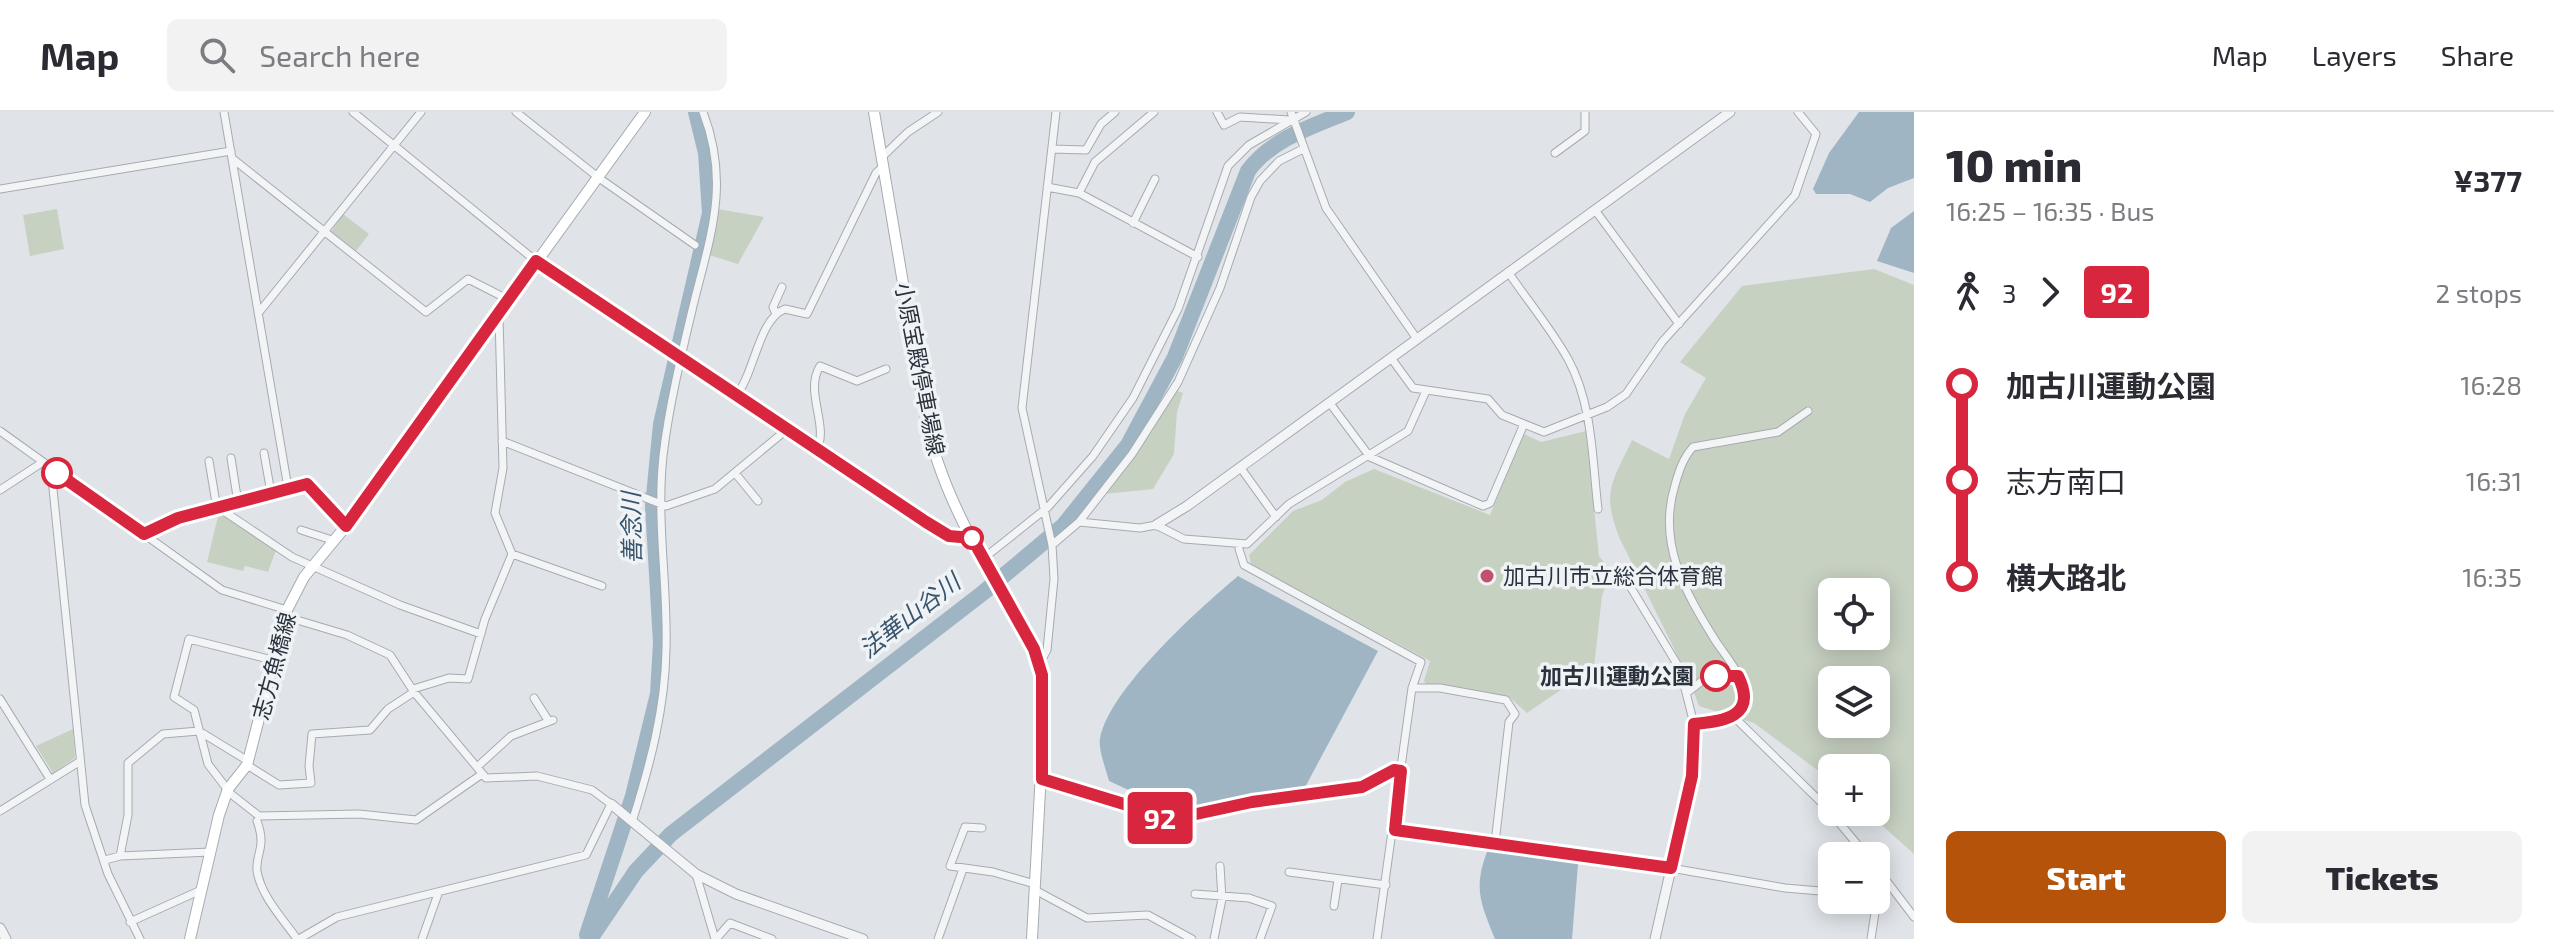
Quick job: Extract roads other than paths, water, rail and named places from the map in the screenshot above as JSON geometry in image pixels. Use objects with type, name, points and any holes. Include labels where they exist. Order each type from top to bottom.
[{"type":"main road","name":"志方魚橋線","points":[[190,939],[228,789],[247,763],[272,660],[301,582],[346,526],[645,112]]},
{"type":"main road","name":"小原宝殿停車場線","points":[[874,112],[930,439],[947,490],[1039,665],[1044,716],[1032,939]]},
{"type":"street","points":[[224,112],[288,488]]},
{"type":"street","points":[[353,112],[536,261],[785,431],[949,536],[972,538]]},
{"type":"street","points":[[260,311],[421,112]]},
{"type":"street","points":[[516,112],[599,178],[695,245]]},
{"type":"street","points":[[631,821],[663,701],[666,620],[660,504],[666,433],[715,226],[716,170],[703,112]]},
{"type":"street","points":[[735,397],[748,376],[767,325],[776,314],[785,309],[807,314],[883,162],[908,132],[938,112]]},
{"type":"street","points":[[1039,665],[1047,650],[1054,579],[1052,545],[1022,408],[1056,112]]},
{"type":"street","points":[[1052,149],[1086,150],[1101,124],[1115,112]]},
{"type":"street","points":[[1079,193],[1095,162],[1154,112]]},
{"type":"street","points":[[1217,112],[1224,125],[1240,117],[1291,116],[1306,112]]},
{"type":"street","points":[[1555,153],[1585,131],[1585,112]]},
{"type":"street","points":[[1079,522],[1140,528],[1156,525],[1730,112]]},
{"type":"street","points":[[1391,358],[1413,388],[1488,399],[1502,415],[1544,432],[1588,416],[1626,394],[1645,364],[1795,195],[1816,134],[1798,112]]},
{"type":"street","points":[[1291,116],[1326,208],[1341,235],[1417,339]]},
{"type":"street","points":[[985,560],[1043,511],[1093,456],[1145,379],[1198,257],[1228,166],[1249,145],[1291,116]]},
{"type":"street","points":[[1052,545],[1079,522],[1132,454],[1178,382],[1220,288],[1251,197],[1260,181],[1279,161],[1303,149]]},
{"type":"street","points":[[0,189],[232,155],[426,312],[468,279],[509,300]]},
{"type":"street","points":[[1133,223],[1155,179]]},
{"type":"street","points":[[1047,187],[1079,193],[1198,257]]},
{"type":"street","points":[[1595,210],[1679,324]]},
{"type":"street","points":[[1508,272],[1568,359],[1588,416],[1598,509]]},
{"type":"street","points":[[776,314],[773,307],[782,287]]},
{"type":"street","points":[[120,856],[128,815],[128,763],[163,734],[199,731],[279,785],[311,783],[312,734],[370,730],[388,709],[413,690],[449,678],[468,679],[481,634],[512,554],[495,513],[503,476],[499,316]]},
{"type":"street","points":[[817,450],[821,441],[814,380],[820,366],[857,381],[886,369]]},
{"type":"street","points":[[1156,525],[1184,539],[1247,544],[1289,504],[1408,431],[1426,391]]},
{"type":"street","points":[[1329,402],[1370,457],[1483,506],[1490,503],[1524,424]]},
{"type":"street","points":[[1734,717],[1743,699],[1738,676],[1698,612],[1678,572],[1668,517],[1671,497],[1685,456],[1693,447],[1778,432],[1808,411]]},
{"type":"street","points":[[0,431],[222,590],[383,651],[394,659],[413,690],[479,770],[491,780],[527,776],[592,790],[696,874],[736,894],[863,939]]},
{"type":"street","points":[[502,441],[666,506],[715,489],[785,431]]},
{"type":"street","points":[[264,453],[271,493]]},
{"type":"street","points":[[231,458],[238,503]]},
{"type":"street","points":[[209,461],[218,508],[228,517],[255,530],[278,550],[386,599],[481,634]]},
{"type":"street","points":[[0,490],[43,462]]},
{"type":"street","points":[[1240,467],[1276,517]]},
{"type":"street","points":[[51,469],[85,805],[130,922],[140,939]]},
{"type":"street","points":[[735,473],[758,501]]},
{"type":"street","points":[[144,534],[178,518],[307,484],[346,526]]},
{"type":"street","points":[[301,530],[335,541]]},
{"type":"street","points":[[1239,549],[1244,565],[1421,662],[1412,688],[1395,830],[1377,939]]},
{"type":"street","points":[[512,554],[602,586]]},
{"type":"street","points":[[1619,568],[1664,638],[1688,692],[1694,724],[1692,776],[1655,939]]},
{"type":"street","points":[[272,660],[189,639],[186,641],[181,679],[174,697],[194,710],[205,757],[228,789],[259,816],[359,814],[416,820],[479,770],[511,736],[550,720],[534,698]]},
{"type":"street","points":[[1688,692],[1704,678],[1738,676]]},
{"type":"street","points":[[1412,688],[1440,688],[1506,700],[1515,714],[1509,722],[1495,843]]},
{"type":"street","points":[[0,699],[50,779]]},
{"type":"street","points":[[1694,724],[1734,717]]},
{"type":"street","points":[[1734,717],[1826,807],[1855,842]]},
{"type":"street","points":[[0,811],[79,762]]},
{"type":"street","points":[[1042,779],[1173,819],[1252,802],[1362,787],[1394,770],[1401,771]]},
{"type":"street","points":[[257,821],[263,843],[257,870],[266,894],[298,939],[337,917],[586,855],[614,807]]},
{"type":"street","points":[[982,828],[965,827],[950,866],[993,872],[1035,887],[1087,918],[1148,915],[1192,939]]},
{"type":"street","points":[[1395,830],[1818,891]]},
{"type":"street","points":[[105,860],[120,856],[210,852]]},
{"type":"street","points":[[1214,939],[1222,895],[1220,866]]},
{"type":"street","points":[[938,939],[963,869]]},
{"type":"street","points":[[1289,872],[1386,885]]},
{"type":"street","points":[[696,874],[713,937],[730,923],[772,939]]},
{"type":"street","points":[[1334,906],[1338,880]]},
{"type":"street","points":[[1890,886],[1914,917]]},
{"type":"street","points":[[130,922],[201,890]]},
{"type":"street","points":[[422,939],[438,894]]},
{"type":"street","points":[[1195,894],[1249,898],[1272,906],[1260,939]]},
{"type":"street","points":[[1871,939],[1874,914]]},
{"type":"street","points":[[0,928],[6,939]]},
{"type":"water","points":[[1859,112],[1914,112],[1914,178],[1888,188],[1870,202],[1850,194],[1816,194],[1813,189],[1829,153]]},
{"type":"water","points":[[1914,211],[1914,273],[1877,261],[1891,228]]},
{"type":"water","points":[[1238,576],[1378,651],[1303,791],[1172,810],[1109,781],[1100,739],[1107,719],[1137,674]]},
{"type":"water","points":[[1488,849],[1578,864],[1572,939],[1495,939],[1480,895],[1481,874]]},
{"type":"waterway","name":"善念川","points":[[587,935],[633,796],[658,694],[661,643],[653,506],[661,424],[710,213],[706,153],[696,112]]},
{"type":"waterway","name":"法華山谷川","points":[[590,939],[636,871],[671,834],[984,592],[1063,526],[1128,445],[1175,357],[1248,171],[1280,142],[1347,112]]},
{"type":"place","name":"加古川市立総合体育館","points":[[1487,576]]},
{"type":"place","name":"加古川運動公園","points":[[1716,676]]}]
